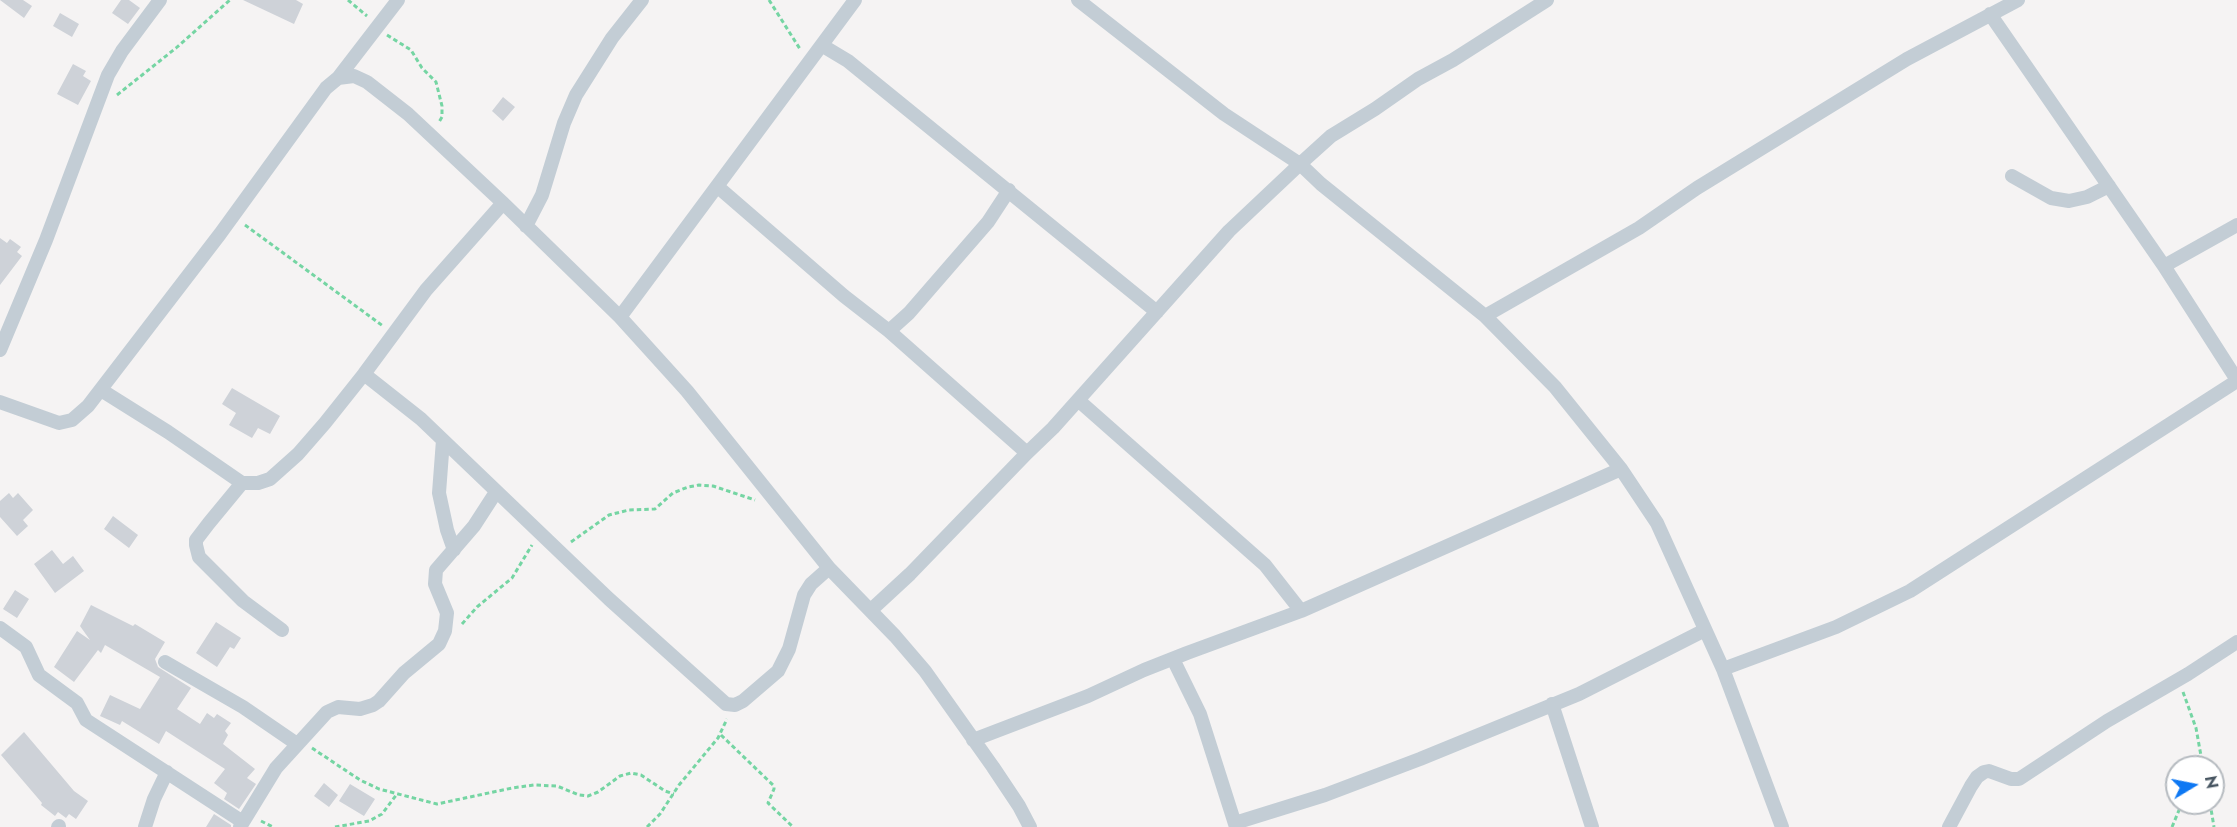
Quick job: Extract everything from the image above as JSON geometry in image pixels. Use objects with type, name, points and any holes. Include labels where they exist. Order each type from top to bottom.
[{"type":"street","points":[[0,350],[114,63],[160,0]]},
{"type":"street","points":[[0,402],[62,423],[72,420],[88,406],[233,216],[319,98],[338,78],[398,0]]},
{"type":"street","points":[[526,226],[542,195],[564,123],[576,94],[612,38],[642,0]]},
{"type":"street","points":[[620,317],[855,0]]},
{"type":"street","points":[[1078,0],[1224,114],[1300,164],[1321,184],[1485,316],[1555,387],[1621,468],[1657,523],[1723,669],[1782,827]]},
{"type":"street","points":[[871,610],[1053,428],[1229,231],[1331,136],[1375,109],[1418,78],[1453,60],[1547,0]]},
{"type":"street","points":[[1485,316],[1639,228],[1722,173],[1907,59],[2018,0]]},
{"type":"street","points":[[1723,669],[1836,627],[1910,591],[2237,381],[2164,266],[1990,14]]},
{"type":"street","points":[[823,46],[848,61],[1157,312]]},
{"type":"street","points":[[338,78],[354,76],[367,82],[408,114],[620,317],[687,391],[829,568],[871,610],[925,671],[1019,806],[1030,827]]},
{"type":"street","points":[[2012,176],[2051,198],[2069,201],[2087,197],[2109,186]]},
{"type":"street","points":[[718,187],[1027,453]]},
{"type":"street","points":[[889,332],[909,313],[988,222],[1009,190]]},
{"type":"street","points":[[101,390],[168,432],[242,483],[258,483],[274,476],[298,454],[364,374],[426,290],[503,203]]},
{"type":"street","points":[[2164,266],[2237,225]]},
{"type":"street","points":[[364,374],[421,419],[553,546],[708,690],[726,704],[731,705],[743,701],[778,671],[789,649],[804,595],[811,584],[829,568]]},
{"type":"street","points":[[1078,400],[1265,565],[1301,611]]},
{"type":"street","points":[[443,440],[439,494],[454,550]]},
{"type":"street","points":[[973,740],[1088,696],[1173,659],[1301,611],[1621,468]]},
{"type":"street","points":[[242,483],[196,540],[196,545],[200,557],[236,594],[282,630]]},
{"type":"street","points":[[0,627],[26,647],[39,675],[76,704],[86,720],[168,772],[241,824],[276,768],[320,718],[332,709],[366,708],[380,701],[404,674],[443,638],[447,613],[434,576],[438,566],[474,526],[496,492]]},
{"type":"street","points":[[1173,659],[1200,714],[1235,825],[1325,795],[1420,759],[1579,694],[1705,630]]},
{"type":"street","points":[[1949,827],[1971,786],[1984,772],[1989,771],[2011,779],[2019,779],[2107,721],[2237,642]]},
{"type":"street","points":[[165,662],[298,742]]},
{"type":"street","points":[[1552,704],[1592,827]]},
{"type":"street","points":[[145,827],[154,799],[168,772]]},
{"type":"path","points":[[93,112],[168,54],[230,0]]},
{"type":"path","points":[[348,0],[376,27],[411,50],[422,69],[436,82],[442,106],[442,117],[429,133]]},
{"type":"path","points":[[769,0],[794,41],[811,62]]},
{"type":"path","points":[[233,216],[394,334]]},
{"type":"path","points":[[443,638],[458,630],[477,607],[512,578],[531,546],[553,546],[609,515],[629,510],[655,509],[674,493],[688,486],[713,486],[727,489],[743,497],[778,503]]},
{"type":"path","points":[[2179,679],[2196,728],[2201,755]]},
{"type":"path","points":[[647,827],[660,814],[720,735],[731,705]]},
{"type":"path","points":[[720,735],[774,786],[768,803],[793,827]]},
{"type":"path","points":[[298,742],[379,789],[428,802],[444,804],[512,788],[544,785],[557,786],[579,795],[588,796],[598,792],[620,776],[631,773],[641,775],[665,791],[674,794]]},
{"type":"path","points":[[335,827],[369,821],[382,814],[397,794]]},
{"type":"building","points":[[0,0],[23,0],[32,6],[24,18]]},
{"type":"building","points":[[121,0],[129,0],[140,8],[128,24],[112,13]]},
{"type":"building","points":[[243,0],[296,0],[303,4],[294,24]]},
{"type":"building","points":[[60,13],[79,24],[72,37],[53,26]]},
{"type":"building","points":[[73,64],[86,71],[83,76],[91,81],[78,105],[57,94]]},
{"type":"building","points":[[503,97],[515,107],[503,121],[492,111]]},
{"type":"building","points":[[0,238],[7,243],[10,239],[21,247],[17,252],[22,256],[0,285]]},
{"type":"building","points":[[232,388],[280,416],[270,434],[258,428],[252,438],[229,425],[236,413],[222,404]]},
{"type":"building","points":[[9,493],[13,498],[18,493],[33,510],[23,520],[28,526],[17,536],[0,517],[0,501]]},
{"type":"building","points":[[113,516],[138,535],[129,548],[104,529]]},
{"type":"building","points":[[52,550],[63,564],[73,556],[84,571],[55,593],[34,564]]},
{"type":"building","points":[[15,590],[29,599],[17,618],[3,609]]},
{"type":"building","points":[[91,605],[133,626],[135,624],[165,642],[155,659],[158,667],[191,688],[177,709],[200,724],[207,713],[214,718],[217,714],[231,723],[225,731],[228,735],[223,744],[255,769],[247,778],[256,784],[239,809],[224,799],[227,793],[214,783],[225,769],[166,731],[159,744],[122,721],[120,725],[100,716],[110,695],[140,709],[160,677],[105,645],[101,653],[98,650],[74,682],[54,667],[77,631],[90,640],[80,626]]},
{"type":"building","points":[[216,622],[241,638],[234,649],[230,647],[217,667],[196,653]]},
{"type":"building","points":[[24,732],[74,791],[88,801],[76,819],[69,814],[66,818],[58,812],[55,816],[41,805],[42,803],[1,755]]},
{"type":"building","points":[[324,783],[338,795],[329,807],[314,796]]},
{"type":"building","points":[[350,784],[375,799],[364,816],[339,801]]},
{"type":"building","points":[[214,814],[231,825],[231,827],[206,827]]}]
